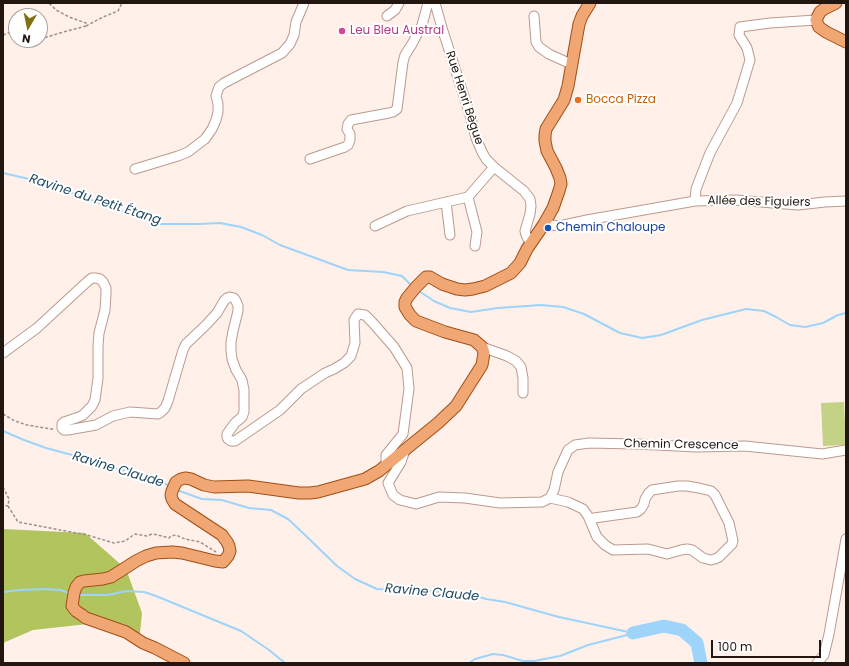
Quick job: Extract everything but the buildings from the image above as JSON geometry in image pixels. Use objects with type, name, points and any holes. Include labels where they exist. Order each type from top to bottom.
[{"type":"main road","points":[[184,663],[143,643],[126,632],[86,618],[76,611],[72,606],[77,585],[84,581],[111,577],[136,561],[156,553],[182,553],[222,562],[228,556],[230,551],[229,546],[222,535],[175,504],[171,495],[176,482],[185,478],[214,487],[248,486],[299,493],[318,492],[365,479],[379,471],[438,423],[456,406],[482,365],[484,353],[482,347],[474,340],[445,332],[416,321],[405,307],[405,302],[426,277],[430,277],[442,284],[457,289],[465,290],[485,286],[511,273],[520,263],[544,224],[559,191],[560,178],[547,151],[545,141],[546,129],[564,100],[568,86],[579,24],[590,3]]},
{"type":"main road","points":[[836,3],[820,12],[816,20],[819,27],[846,42]]},
{"type":"street","points":[[135,169],[188,152],[205,138],[212,129],[216,120],[218,104],[216,96],[219,87],[282,53],[290,44],[294,35],[296,22],[304,3]]},
{"type":"street","points":[[387,16],[395,10],[399,3]]},
{"type":"street","points":[[310,159],[348,145],[350,134],[347,129],[351,120],[389,113],[397,109],[405,55],[422,25],[428,3]]},
{"type":"street","name":"Rue Henri Bègue","points":[[435,3],[476,138],[482,152],[486,159],[494,167],[524,191],[530,199],[531,206],[526,235],[532,242]]},
{"type":"street","points":[[534,16],[536,42],[549,54],[571,64]]},
{"type":"street","points":[[695,201],[696,190],[710,153],[737,104],[750,60],[748,48],[738,35],[740,26],[816,20]]},
{"type":"street","points":[[375,226],[407,210],[468,197],[494,167]]},
{"type":"street","points":[[468,197],[477,232],[475,246]]},
{"type":"street","name":"Allée des Figuiers","points":[[544,224],[559,226],[695,201],[736,200],[798,205],[846,201]]},
{"type":"street","points":[[446,202],[450,235]]},
{"type":"street","points":[[3,353],[37,328],[88,281],[92,278],[100,279],[106,288],[106,294],[105,310],[99,332],[98,378],[95,400],[88,411],[78,417],[64,422],[62,424],[62,428],[64,430],[68,430],[96,425],[113,416],[130,412],[158,414],[162,412],[168,401],[186,344],[217,313],[224,301],[230,297],[234,298],[238,306],[238,311],[231,342],[231,350],[232,359],[242,380],[244,390],[244,412],[242,417],[227,434],[228,440],[235,441],[280,410],[300,389],[334,369],[351,356],[355,343],[354,320],[358,314],[365,315],[394,347],[407,368],[408,389],[403,434],[386,455],[386,466]]},
{"type":"street","points":[[482,347],[516,361],[521,367],[523,378],[522,393]]},
{"type":"street","name":"Chemin Crescence","points":[[550,498],[568,450],[575,445],[589,443],[697,447],[745,446],[822,454],[846,450]]},
{"type":"street","points":[[405,450],[401,462],[388,483],[393,495],[400,500],[416,504],[439,497],[500,502],[542,502],[550,498],[568,502],[583,509],[597,536],[605,545],[613,550],[648,549],[667,554],[688,549],[692,550],[703,558],[711,560],[719,557],[734,541],[729,523],[715,495],[711,491],[687,486],[652,490],[645,499],[641,509],[637,512],[594,518],[590,521]]},
{"type":"street","points":[[817,663],[824,656],[846,539]]},
{"type":"path","points":[[49,3],[56,10],[69,17],[86,23],[86,26]]},
{"type":"path","points":[[48,37],[86,26],[118,11],[122,3]]},
{"type":"path","points":[[3,414],[15,421],[27,425],[51,429],[62,428]]},
{"type":"path","points":[[3,487],[9,499],[8,506],[18,522],[87,535],[114,543],[125,541],[135,534],[146,536],[152,534],[169,538],[176,535],[208,546],[217,553],[215,561]]},
{"type":"path","points":[[3,505],[8,506]]},
{"type":"green space","points":[[844,402],[846,445],[823,446],[821,403]]},
{"type":"green space","points":[[3,529],[85,533],[126,569],[142,613],[139,643],[106,622],[33,630],[3,643]]},
{"type":"waterway","name":"Ravine du Petit Étang","points":[[3,173],[42,182],[157,224],[220,223],[241,227],[262,235],[280,245],[348,270],[383,272],[402,276],[412,286]]},
{"type":"waterway","name":"Ravine du Petit Étang","points":[[419,291],[434,301],[450,308],[471,312],[498,308],[541,305],[563,307],[584,314],[620,333],[642,338],[661,335],[702,320],[746,309],[764,311],[790,325],[805,327],[823,323],[838,315],[846,313]]},
{"type":"waterway","name":"Ravine Claude","points":[[3,431],[46,448],[142,475],[170,486]]},
{"type":"waterway","name":"Ravine Claude","points":[[177,490],[202,499],[222,500],[249,508],[271,510],[288,519],[337,566],[355,579],[377,589],[469,594],[559,617],[633,633]]},
{"type":"waterway","points":[[3,592],[45,589],[61,590],[71,594]]},
{"type":"waterway","points":[[77,595],[108,595],[126,591],[144,592],[241,631],[285,663]]},
{"type":"waterway","points":[[633,633],[664,626],[682,630],[697,643],[701,663]]},
{"type":"waterway","points":[[469,663],[475,659],[493,654],[503,655],[523,661],[534,661],[560,656],[588,645],[631,634]]},
{"type":"place","name":"Leu Bleu Austral","points":[[342,31]]},
{"type":"place","name":"Bocca Pizza","points":[[578,100]]},
{"type":"place","name":"Chemin Chaloupe","points":[[548,228]]}]
